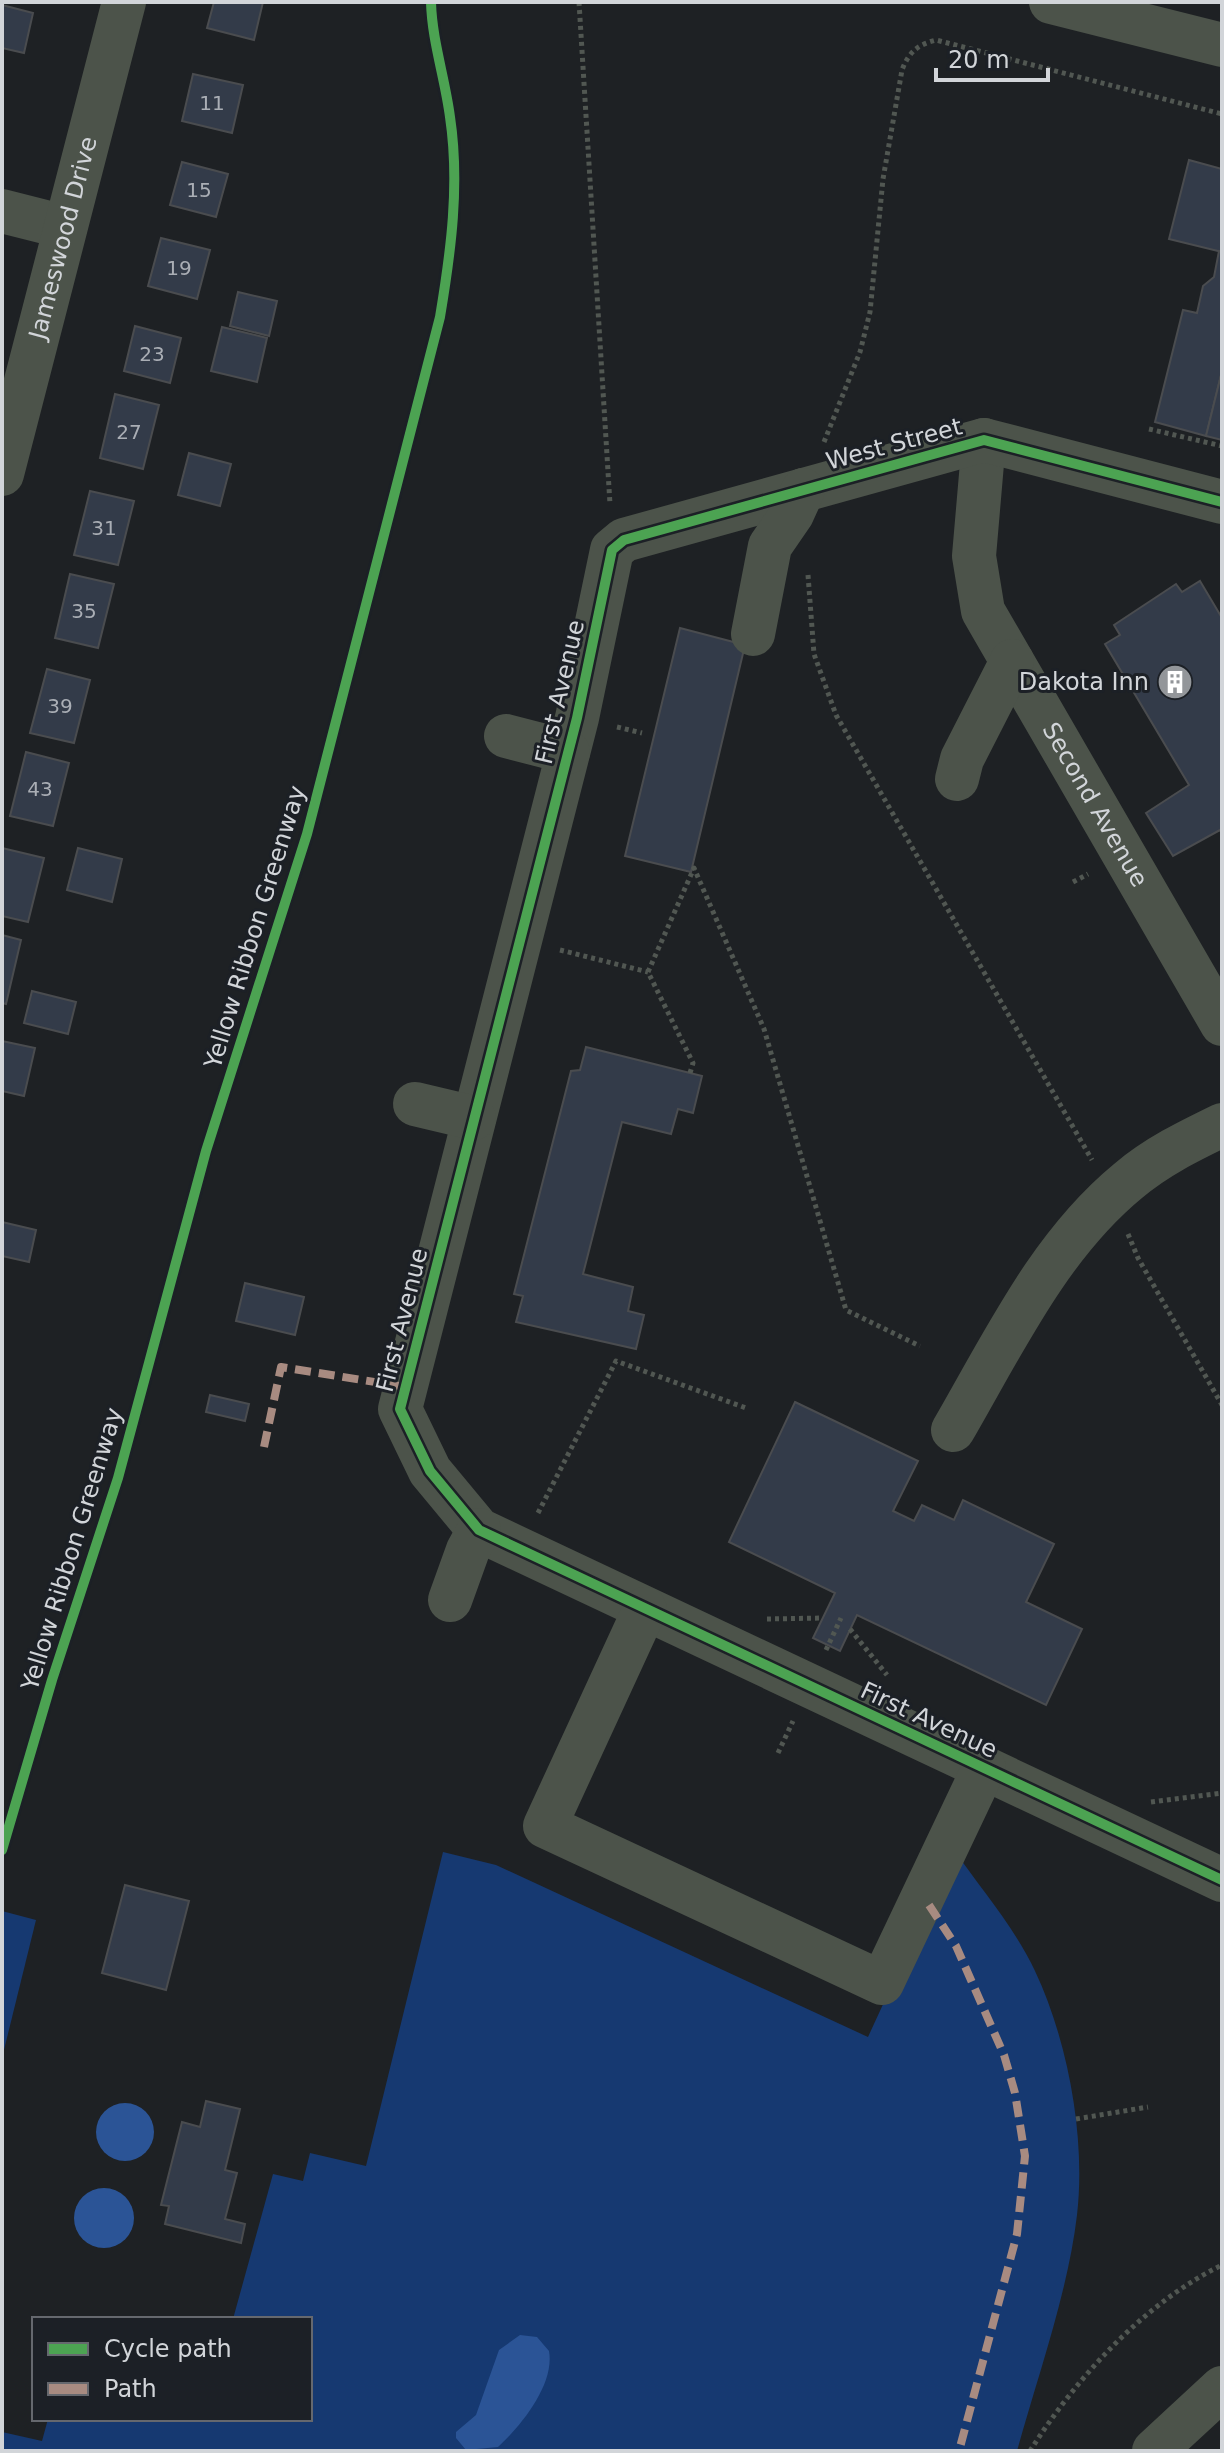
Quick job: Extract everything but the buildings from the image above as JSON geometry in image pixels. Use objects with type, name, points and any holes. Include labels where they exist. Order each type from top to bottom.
[{"type":"street","name":"Jameswood Drive","points":[[2,474],[124,2]]},
{"type":"street","points":[[1051,2],[1222,45]]},
{"type":"street","points":[[2,211],[65,227]]},
{"type":"street","name":"West Street","points":[[618,545],[984,440],[1222,502]]},
{"type":"street","name":"Second Avenue","points":[[984,440],[974,556],[976,585],[983,611],[1222,1024]]},
{"type":"street","points":[[753,634],[770,546],[792,514],[803,490]]},
{"type":"street","name":"First Avenue","points":[[618,545],[400,1409],[430,1471],[479,1530],[1222,1880]]},
{"type":"street","points":[[957,779],[962,759],[1012,661]]},
{"type":"street","points":[[506,736],[568,752]]},
{"type":"street","points":[[415,1104],[474,1118]]},
{"type":"street","points":[[953,1430],[1026,1302],[1067,1245],[1111,1195],[1187,1142]]},
{"type":"street","points":[[450,1600],[468,1550],[479,1530]]},
{"type":"street","points":[[645,1609],[545,1826],[882,1983],[984,1768]]},
{"type":"street","points":[[1154,2451],[1222,2388]]},
{"type":"path","points":[[579,2],[618,545]]},
{"type":"path","points":[[1149,429],[1222,446]]},
{"type":"path","points":[[648,972],[694,868],[764,1029],[846,1310],[920,1346]]},
{"type":"path","points":[[519,940],[648,972],[693,1063],[690,1073]]},
{"type":"path","points":[[519,1549],[616,1361],[746,1408]]},
{"type":"path","points":[[1076,2119],[1148,2107]]},
{"type":"path","points":[[1030,2451],[1096,2366],[1142,2320],[1175,2291],[1222,2265]]},
{"type":"shaded area","points":[[954,1850],[1008,1924],[1035,1971],[1057,2028],[1072,2090],[1076,2122],[1079,2185],[1073,2244],[1060,2303],[1017,2451],[2,2451],[2,2432],[42,2441],[47,2421],[312,2421],[312,2317],[234,2317],[273,2174],[303,2181],[310,2153],[366,2166],[443,1852],[496,1865],[868,2037]]},
{"type":"shaded area","points":[[2,1911],[36,1920],[2,2058]]},
{"type":"shaded area","points":[[125,2103],[146,2111],[154,2132],[146,2153],[125,2161],[104,2153],[96,2132],[104,2111]]},
{"type":"shaded area","points":[[104,2188],[125,2197],[134,2218],[125,2239],[104,2248],[83,2239],[74,2218],[83,2197]]},
{"type":"shaded area","points":[[520,2335],[537,2337],[549,2351],[547,2377],[542,2390],[517,2428],[498,2447],[466,2450],[456,2438],[456,2432],[476,2415],[499,2350]]},
{"type":"marked path","points":[[264,1447],[281,1367],[406,1387]]},
{"type":"marked path","points":[[929,1905],[956,1946],[1004,2055],[1015,2093],[1025,2156],[1017,2234],[959,2451]]},
{"type":"cycle path","name":"Yellow Ribbon Greenway","points":[[2,1850],[52,1680],[118,1478],[206,1151],[307,834],[440,317],[451,242],[454,167],[450,117],[431,2]]},
{"type":"cycle path","points":[[1222,502],[984,440],[624,540],[612,550],[577,718],[400,1409],[430,1471],[479,1530],[1222,1880]]},
{"type":"place","name":"Dakota Inn","points":[[1175,682]]}]
